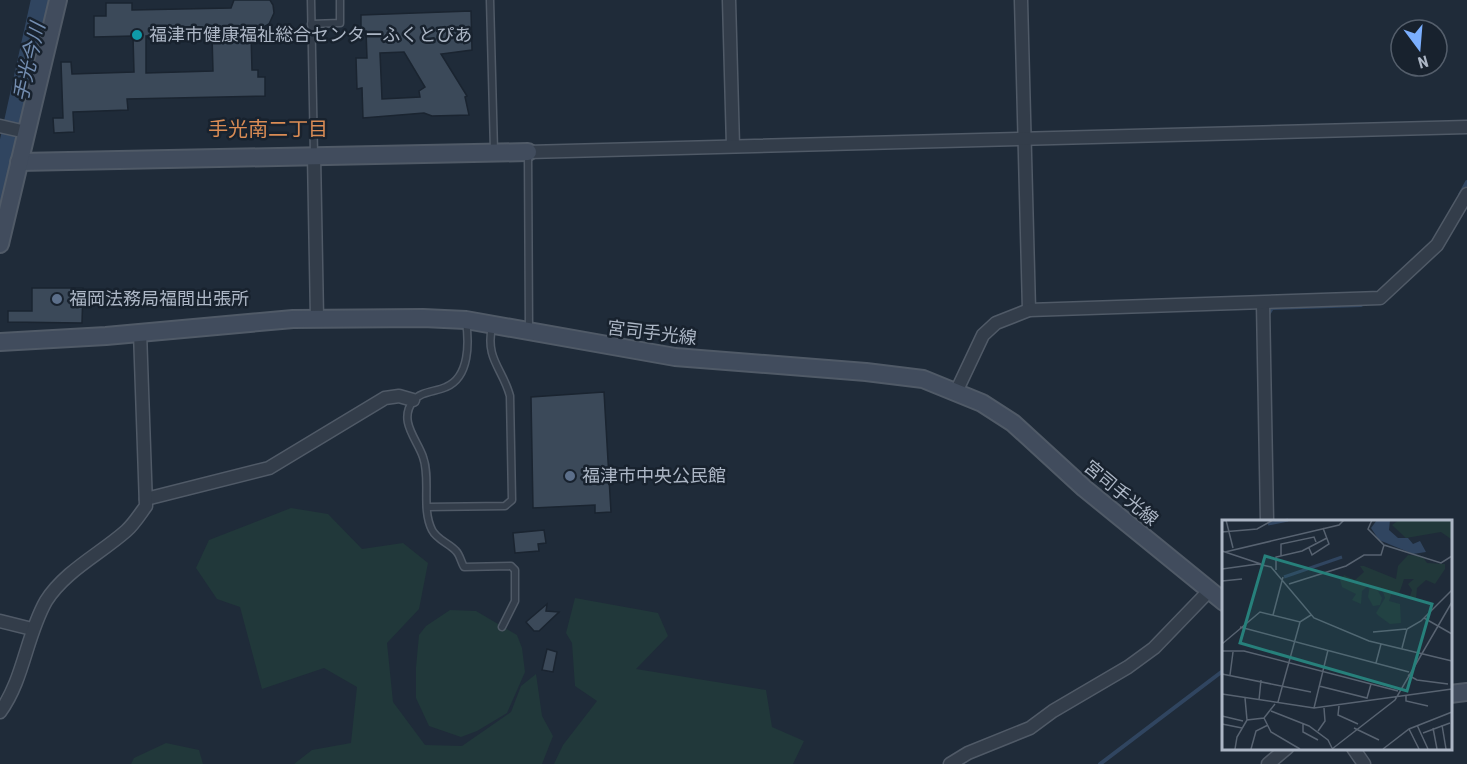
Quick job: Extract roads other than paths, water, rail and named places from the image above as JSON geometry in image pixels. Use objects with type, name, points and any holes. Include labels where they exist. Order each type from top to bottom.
[{"type":"main road","points":[[0,244],[58,0]]},
{"type":"main road","points":[[19,162],[528,152]]},
{"type":"main road","name":"宮司手光線","points":[[0,342],[317,318],[466,320],[675,357],[923,379],[957,390],[1013,423],[1084,488],[1222,601]]},
{"type":"main road","points":[[1452,694],[1467,692]]},
{"type":"street","points":[[729,0],[733,146]]},
{"type":"street","points":[[1021,0],[1029,310]]},
{"type":"street","points":[[0,126],[26,132]]},
{"type":"street","points":[[528,152],[1467,127]]},
{"type":"street","points":[[314,155],[317,318]]},
{"type":"street","points":[[957,390],[983,335],[996,323],[1029,310],[1380,298],[1437,245],[1467,194]]},
{"type":"street","points":[[1263,303],[1267,520]]},
{"type":"street","points":[[0,712],[15,684],[32,629],[47,599],[69,576],[128,529],[146,506],[140,332]]},
{"type":"street","points":[[146,499],[269,468],[385,398],[399,396],[413,400]]},
{"type":"street","points":[[950,764],[968,753],[1030,728],[1053,711],[1128,667],[1154,648],[1209,591]]},
{"type":"street","points":[[0,621],[32,629]]},
{"type":"street","points":[[1268,764],[1285,749]]},
{"type":"street","points":[[1354,749],[1364,764]]},
{"type":"lane","points":[[311,0],[314,155]]},
{"type":"lane","points":[[311,24],[340,23],[340,0]]},
{"type":"lane","points":[[490,0],[494,152]]},
{"type":"lane","points":[[528,152],[529,332]]},
{"type":"lane","points":[[466,320],[468,336],[463,370],[447,387],[420,395],[413,400],[409,408],[408,430],[423,457],[427,507],[432,531],[456,551],[464,567],[511,566],[515,570],[515,601],[502,627]]},
{"type":"lane","points":[[427,507],[505,506],[512,500],[510,396],[506,382],[490,352],[489,340],[493,325]]},
{"type":"waterway","name":"手光今川","points":[[0,195],[43,0]]},
{"type":"waterway","points":[[1460,195],[1467,182]]},
{"type":"waterway","points":[[1267,316],[1272,308],[1361,305]]},
{"type":"waterway","points":[[1100,764],[1222,672]]},
{"type":"place","name":"福津市健康福祉総合センターふくとぴあ","points":[[137,35]]},
{"type":"place","name":"福岡法務局福間出張所","points":[[57,299]]},
{"type":"place","name":"福津市中央公民館","points":[[570,476]]},
{"type":"district","name":"手光南二丁目","points":[[268,129]]}]
